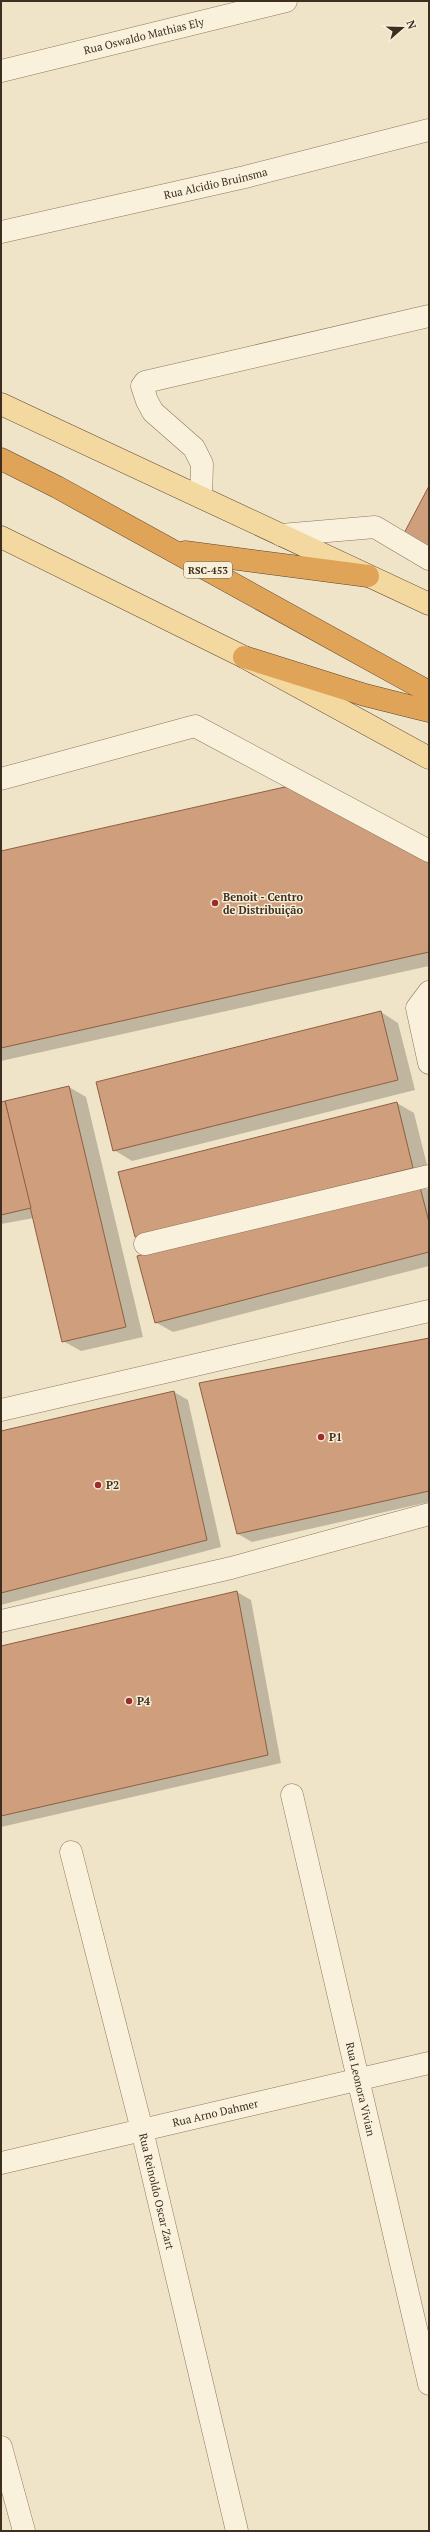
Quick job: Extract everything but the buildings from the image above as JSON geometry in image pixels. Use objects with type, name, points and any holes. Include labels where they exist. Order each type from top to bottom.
[{"type":"highway","name":"RSC-453","points":[[1,459],[174,550],[429,692]]},
{"type":"highway","points":[[174,550],[368,576]]},
{"type":"highway","points":[[244,657],[365,695],[429,711]]},
{"type":"main road","points":[[1,404],[429,604]]},
{"type":"main road","points":[[1,537],[244,657],[429,758]]},
{"type":"street","name":"Rua Oswaldo Mathias Ely","points":[[1,71],[286,1]]},
{"type":"street","name":"Rua Alcidio Bruinsma","points":[[1,232],[245,177],[429,130]]},
{"type":"street","points":[[201,497],[202,464],[194,448],[153,412],[147,401],[142,386],[145,382],[429,316]]},
{"type":"street","points":[[281,535],[375,527],[429,559]]},
{"type":"street","points":[[1,778],[195,726],[429,851]]},
{"type":"street","points":[[429,992],[417,1008],[429,1062]]},
{"type":"street","points":[[145,1244],[429,1176]]},
{"type":"street","points":[[1,1410],[429,1311]]},
{"type":"street","points":[[1,1621],[231,1568],[429,1514]]},
{"type":"street","name":"Rua Leonora Vivian","points":[[292,1794],[429,2384]]},
{"type":"street","name":"Rua Reinoldo Oscar Zart","points":[[71,1852],[142,2130],[237,2531]]},
{"type":"street","name":"Rua Arno Dahmer","points":[[1,2163],[359,2078],[429,2063]]},
{"type":"street","points":[[1,2447],[24,2531]]},
{"type":"place","name":"Benoit - Centro de Distribuição","points":[[215,903]]},
{"type":"place","name":"P1","points":[[321,1437]]},
{"type":"place","name":"P2","points":[[98,1485]]},
{"type":"place","name":"P4","points":[[129,1701]]}]
